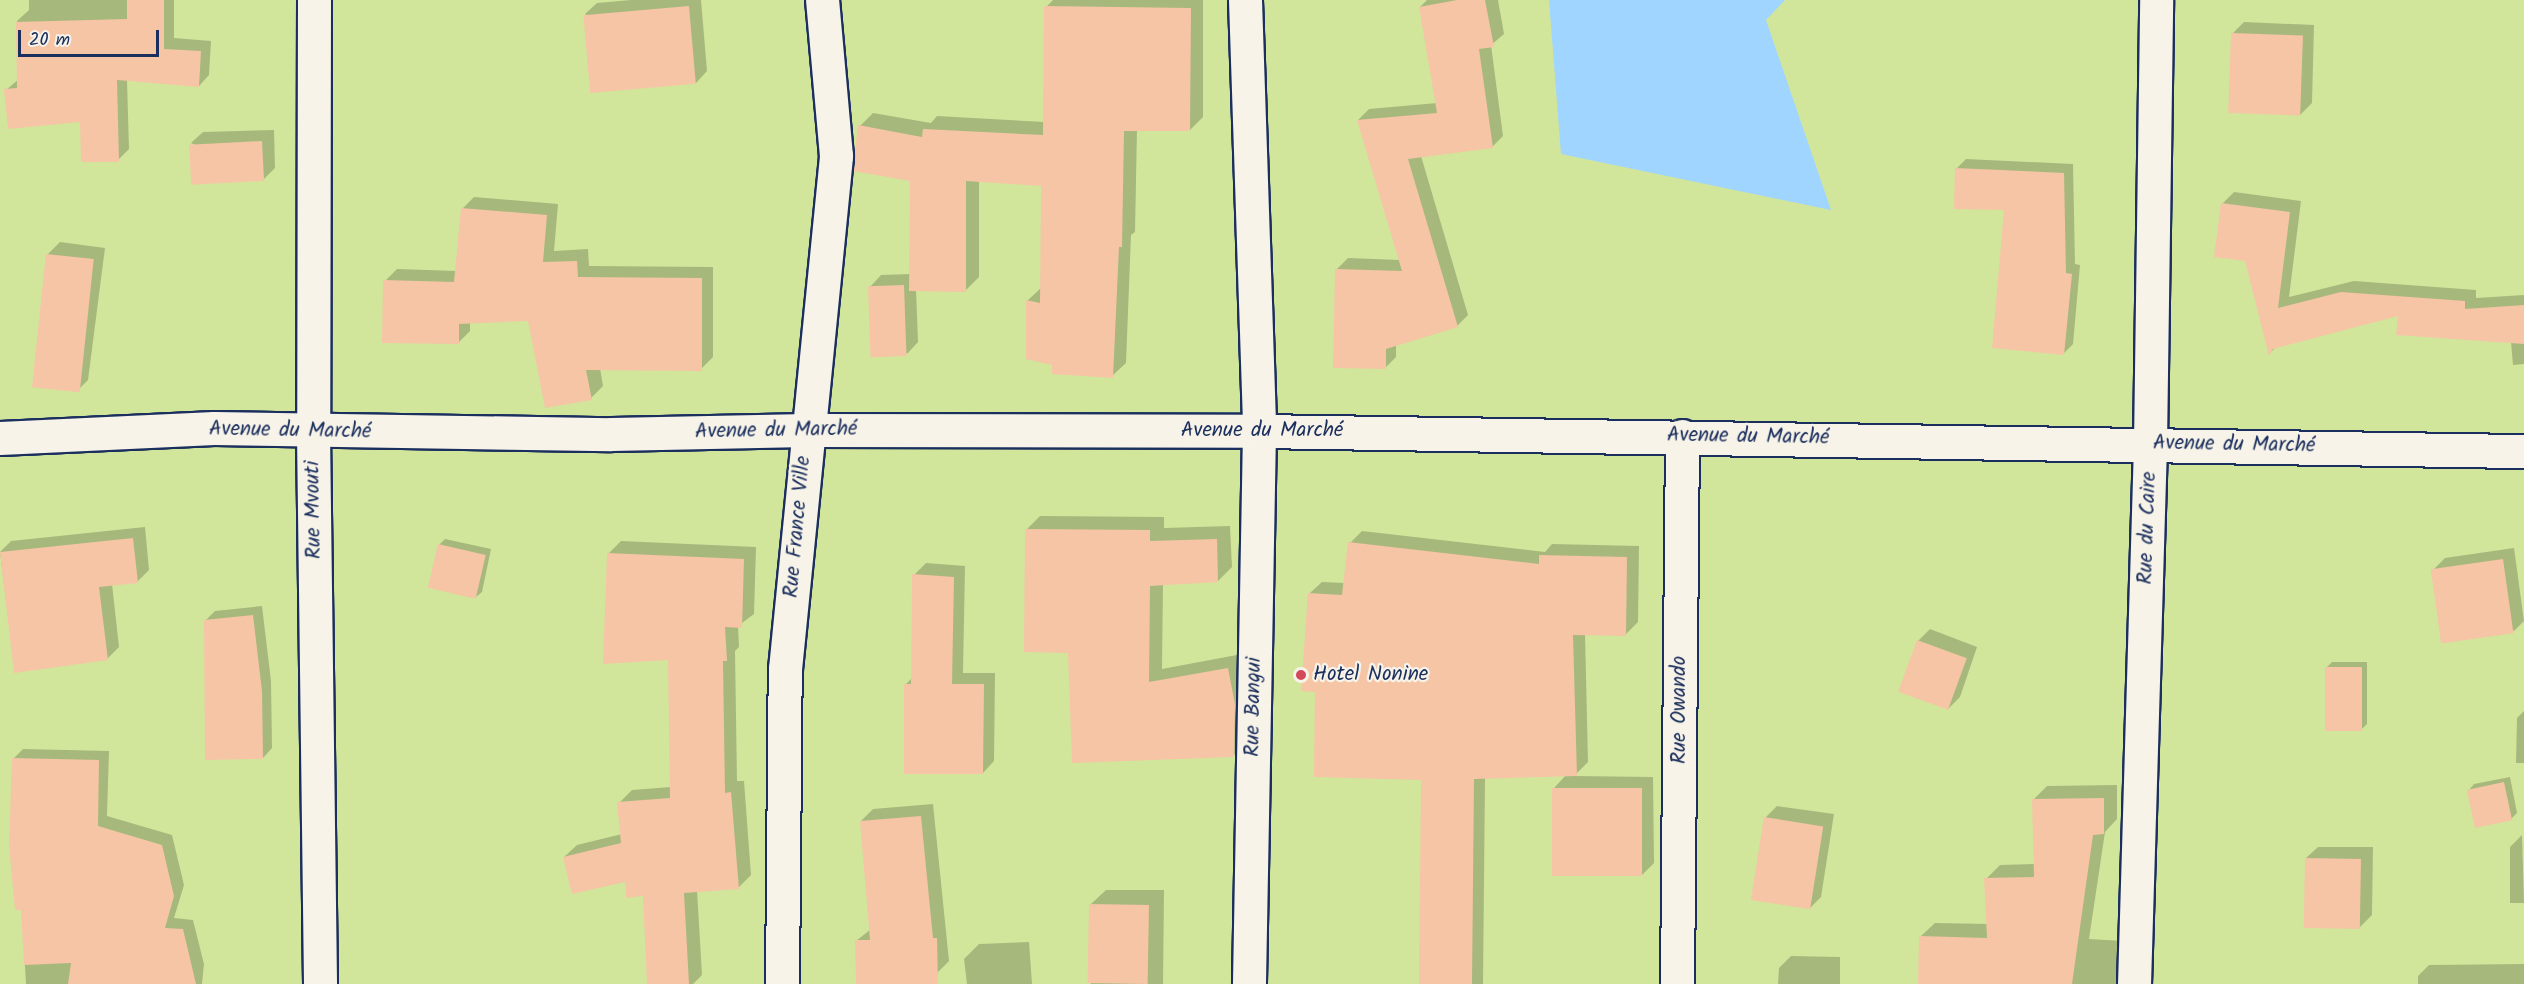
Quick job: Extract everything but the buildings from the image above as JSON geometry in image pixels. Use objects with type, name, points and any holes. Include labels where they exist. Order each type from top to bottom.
[{"type":"street","name":"Rue Mvouti","points":[[314,0],[313,432],[320,984]]},
{"type":"street","name":"Rue France Ville","points":[[782,984],[785,669],[836,156],[822,0]]},
{"type":"street","name":"Rue Bangui","points":[[1245,0],[1259,431],[1249,984]]},
{"type":"street","name":"Rue du Caire","points":[[2134,984],[2150,444],[2156,0]]},
{"type":"street","name":"Avenue du Marché","points":[[0,438],[214,429],[611,434],[807,430],[1259,431],[2524,451]]},
{"type":"street","name":"Rue Owando","points":[[1677,984],[1682,436]]},
{"type":"green space","points":[[0,0],[2524,0],[2524,984],[0,984]]},
{"type":"water","points":[[1549,0],[1785,0],[1766,20],[1831,210],[1561,154]]},
{"type":"place","name":"Hotel Nonine","points":[[1301,675]]}]
